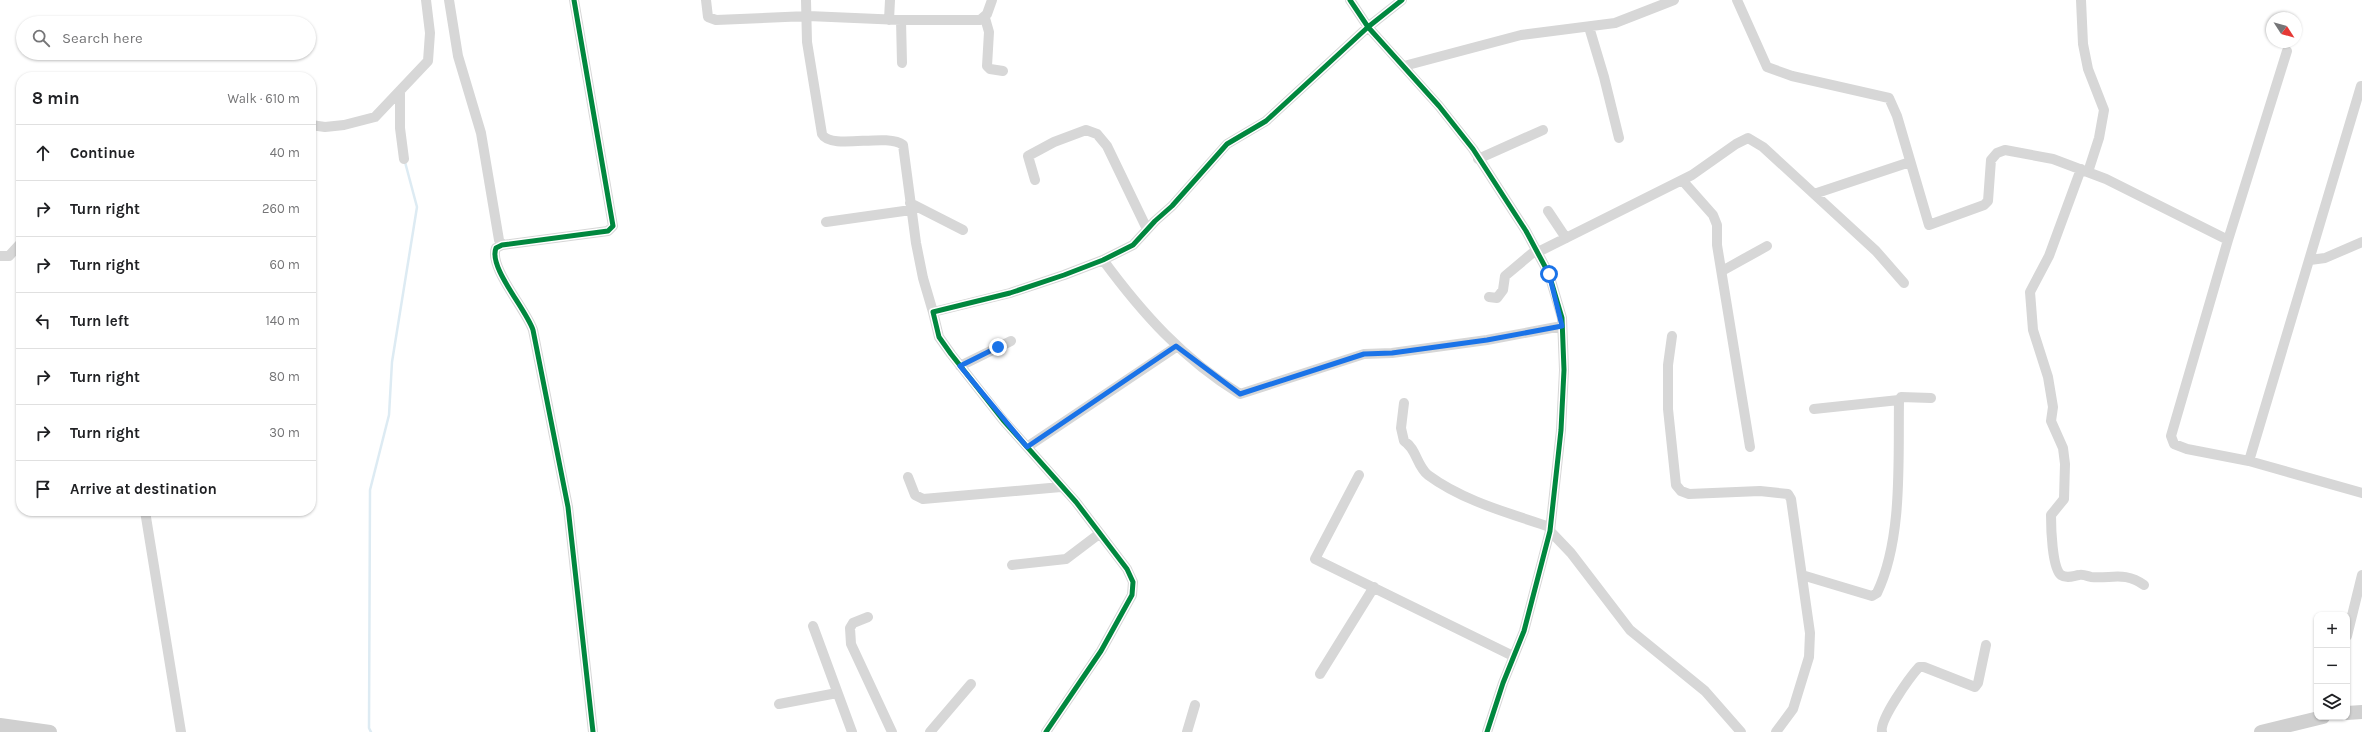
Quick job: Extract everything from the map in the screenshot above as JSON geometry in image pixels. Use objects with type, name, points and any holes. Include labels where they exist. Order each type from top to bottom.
[{"type":"street","points":[[316,126],[325,127],[344,125],[374,117],[428,61],[430,33],[426,0]]},
{"type":"street","points":[[449,0],[458,56],[481,133],[502,245]]},
{"type":"street","points":[[574,0],[613,226],[608,231],[502,245],[496,248],[495,253],[504,282],[526,313],[533,330],[568,507],[593,732]]},
{"type":"street","points":[[706,0],[707,14],[711,20],[808,16],[889,20],[980,20],[985,18]]},
{"type":"street","points":[[806,0],[808,16],[807,42],[824,138],[830,140],[901,143],[904,149],[911,207],[923,278],[939,337],[960,366],[1027,447],[1061,487],[1076,502],[1127,569],[1133,582],[1132,595],[1101,651],[1046,732]]},
{"type":"street","points":[[889,20],[890,0]]},
{"type":"street","points":[[992,0],[985,18],[989,32],[987,66],[990,69],[1003,71]]},
{"type":"street","points":[[1350,0],[1368,27],[1439,106],[1478,159],[1526,231],[1549,274],[1562,326],[1564,370],[1561,430],[1550,529],[1524,631],[1487,732]]},
{"type":"street","points":[[933,312],[1010,293],[1103,260],[1132,245],[1172,206],[1227,144],[1266,121],[1368,27],[1402,0]]},
{"type":"street","points":[[1404,66],[1521,35],[1615,24],[1651,4],[1674,0]]},
{"type":"street","points":[[1737,0],[1767,68],[1792,76],[1889,98],[1897,116],[1929,225],[1984,205],[1988,201],[1991,160],[1997,153],[2005,150],[2053,159],[2106,178],[2228,240]]},
{"type":"street","points":[[2081,0],[2085,56],[2104,110],[2099,138],[2049,256],[2030,292],[2033,330],[2048,377],[2053,407],[2051,421],[2055,434],[2063,448],[2065,464],[2064,499],[2051,515],[2056,567],[2061,574],[2068,577],[2081,574],[2092,577],[2116,575],[2134,578],[2144,585]]},
{"type":"street","points":[[901,20],[902,64]]},
{"type":"street","points":[[1589,27],[1620,138]]},
{"type":"street","points":[[2286,51],[2228,240],[2171,436],[2174,444],[2187,449],[2249,461],[2362,493]]},
{"type":"street","points":[[2249,461],[2361,86]]},
{"type":"street","points":[[400,91],[400,128],[404,159]]},
{"type":"street","points":[[1035,180],[1028,156],[1054,142],[1086,130],[1097,134],[1107,146],[1147,229]]},
{"type":"street","points":[[1478,159],[1543,130]]},
{"type":"street","points":[[1489,297],[1497,298],[1503,290],[1505,276],[1523,259],[1682,180],[1748,138],[1763,147],[1876,251],[1904,283]]},
{"type":"street","points":[[1814,194],[1910,162]]},
{"type":"street","points":[[1682,180],[1713,216],[1717,225],[1717,245],[1750,447]]},
{"type":"street","points":[[826,222],[911,207],[963,230]]},
{"type":"street","points":[[1548,211],[1566,238]]},
{"type":"street","points":[[2310,260],[2325,258],[2362,242]]},
{"type":"street","points":[[1722,271],[1767,246]]},
{"type":"street","points":[[0,256],[9,256],[16,248]]},
{"type":"street","points":[[1103,260],[1155,326],[1176,346],[1240,394],[1364,354],[1392,353],[1487,340],[1562,326]]},
{"type":"street","points":[[1672,336],[1668,365],[1668,409],[1676,485],[1681,491],[1689,494],[1760,491],[1788,494],[1791,499],[1810,633],[1809,657],[1793,709],[1776,732]]},
{"type":"street","points":[[960,366],[1011,341]]},
{"type":"street","points":[[1027,447],[1176,346]]},
{"type":"street","points":[[1814,409],[1899,400],[1901,397],[1931,398]]},
{"type":"street","points":[[1802,575],[1872,596],[1877,593],[1892,548],[1898,471],[1899,400]]},
{"type":"street","points":[[1404,403],[1401,428],[1404,441],[1412,447],[1418,464],[1427,474],[1441,484],[1470,498],[1550,529],[1571,553],[1630,630],[1705,691],[1740,732]]},
{"type":"street","points":[[1359,475],[1316,559],[1514,656]]},
{"type":"street","points":[[908,477],[915,495],[923,499],[1061,487]]},
{"type":"street","points":[[146,516],[181,732]]},
{"type":"street","points":[[1012,565],[1066,559],[1099,534]]},
{"type":"street","points":[[2350,624],[2362,575]]},
{"type":"street","points":[[1320,674],[1374,587]]},
{"type":"street","points":[[868,616],[853,624],[850,628],[851,644],[892,732]]},
{"type":"street","points":[[813,626],[852,732]]},
{"type":"street","points":[[1882,732],[1881,724],[1919,667],[1924,667],[1975,687],[1978,683],[1986,645]]},
{"type":"street","points":[[930,732],[970,684]]},
{"type":"street","points":[[779,704],[837,694]]},
{"type":"street","points":[[1187,732],[1195,704]]},
{"type":"street","points":[[2350,713],[2362,712]]},
{"type":"street","points":[[2261,732],[2314,719]]},
{"type":"street","points":[[0,724],[50,732]]},
{"type":"waterway","points":[[371,732],[369,728],[370,490],[389,415],[392,362],[417,207],[405,162]]},
{"type":"cycle path","points":[[574,0],[613,226],[608,231],[502,245],[496,248],[495,256],[497,266],[502,277],[533,330],[568,507],[593,732]]},
{"type":"cycle path","points":[[1350,0],[1368,27],[1439,106],[1473,149],[1526,231],[1549,274],[1562,318],[1564,370],[1561,430],[1550,531],[1524,631],[1503,683],[1487,732]]},
{"type":"cycle path","points":[[1046,732],[1101,651],[1132,595],[1133,582],[1127,569],[1076,502],[1003,420],[951,354],[939,337],[933,312],[1010,293],[1064,275],[1103,260],[1133,245],[1155,221],[1172,206],[1227,144],[1266,121],[1368,27],[1402,0]]},
{"type":"route","points":[[998,347],[960,366],[1003,420],[1027,447],[1176,346],[1185,355],[1240,394],[1304,372],[1364,354],[1392,353],[1487,340],[1562,326],[1562,318],[1549,274]]}]
